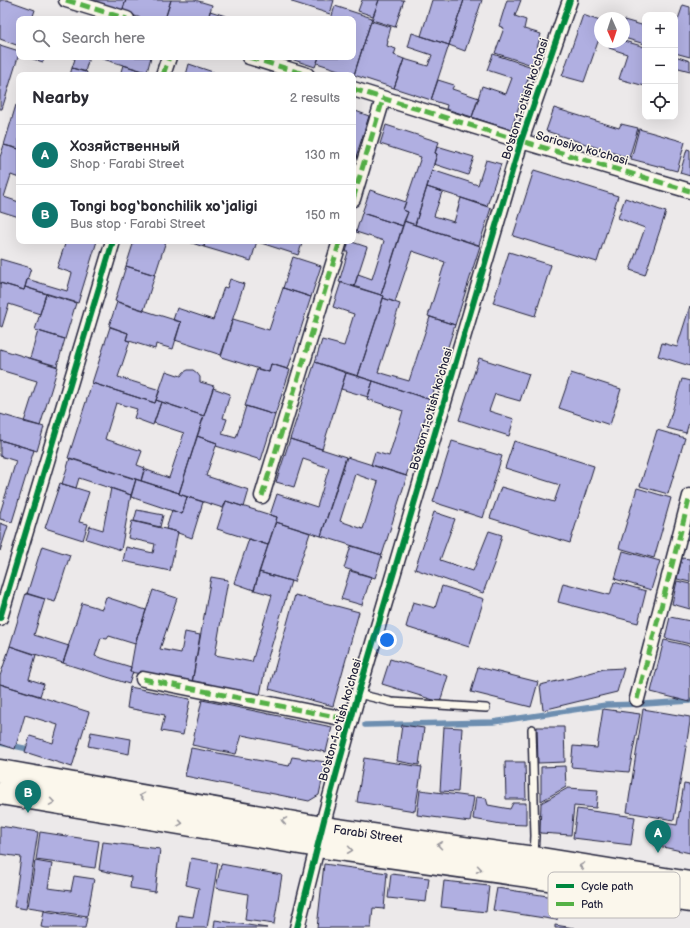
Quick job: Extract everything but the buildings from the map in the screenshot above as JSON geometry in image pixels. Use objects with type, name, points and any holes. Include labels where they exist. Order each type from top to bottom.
[{"type":"main road","name":"Farabi Street","points":[[0,771],[320,837],[548,879]]},
{"type":"main road","name":"Farabi Street","points":[[0,792],[320,837],[534,858],[621,872]]},
{"type":"main road","name":"Farabi Street","points":[[680,881],[690,883]]},
{"type":"main road","name":"Farabi Street","points":[[680,899],[690,901]]},
{"type":"street","points":[[66,0],[117,16]]},
{"type":"street","name":"Bo'ston 1-o'tish ko'chasi","points":[[297,928],[358,694],[522,142],[570,0]]},
{"type":"street","points":[[164,72],[168,60]]},
{"type":"street","points":[[259,60],[297,72]]},
{"type":"street","name":"Sariosiyo ko'chasi","points":[[356,90],[522,142],[690,191]]},
{"type":"street","points":[[356,189],[384,99]]},
{"type":"street","points":[[0,618],[112,244]]},
{"type":"street","points":[[262,496],[339,244]]},
{"type":"street","points":[[637,699],[690,496]]},
{"type":"street","points":[[144,679],[351,720]]},
{"type":"lane","points":[[358,694],[392,702],[486,708]]},
{"type":"lane","points":[[532,729],[535,836],[534,858]]},
{"type":"waterway","points":[[365,725],[493,722],[606,705],[690,701]]},
{"type":"waterway","points":[[0,743],[33,750]]},
{"type":"marked path","points":[[66,0],[117,16]]},
{"type":"marked path","points":[[164,72],[168,60]]},
{"type":"marked path","points":[[259,60],[297,72]]},
{"type":"marked path","points":[[356,90],[690,191]]},
{"type":"marked path","points":[[356,189],[383,99]]},
{"type":"marked path","points":[[262,496],[339,244]]},
{"type":"marked path","points":[[637,699],[690,496]]},
{"type":"marked path","points":[[143,679],[351,720]]},
{"type":"cycle path","points":[[297,928],[358,694],[521,141],[570,0]]},
{"type":"cycle path","points":[[0,618],[112,244]]},
{"type":"place","name":"Tongi bog‘bonchilik xo‘jaligi","points":[[28,813]]},
{"type":"place","name":"Хозяйственный","points":[[658,853]]}]
